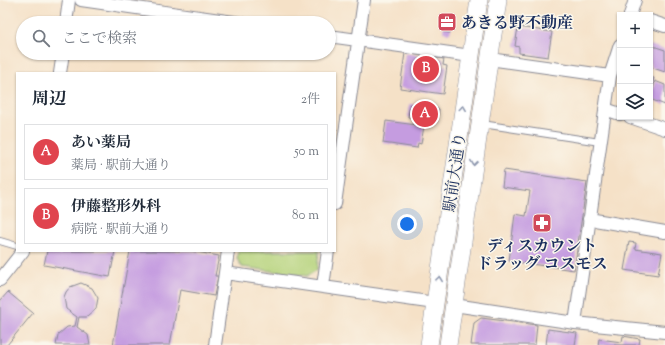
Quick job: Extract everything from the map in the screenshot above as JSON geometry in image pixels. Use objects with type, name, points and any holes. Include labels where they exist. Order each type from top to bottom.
[{"type":"street","points":[[67,16],[69,0]]},
{"type":"street","points":[[81,0],[192,16]]},
{"type":"street","points":[[336,188],[338,156],[364,0]]},
{"type":"street","name":"駅前大通り","points":[[429,345],[479,0]]},
{"type":"street","name":"駅前大通り","points":[[448,345],[498,0]]},
{"type":"street","points":[[631,12],[635,0]]},
{"type":"street","points":[[653,22],[665,26]]},
{"type":"street","points":[[336,37],[470,56]]},
{"type":"street","points":[[574,323],[610,76],[619,48]]},
{"type":"street","points":[[490,59],[610,76]]},
{"type":"street","points":[[60,72],[62,60]]},
{"type":"street","points":[[605,109],[617,113]]},
{"type":"street","points":[[639,120],[665,129]]},
{"type":"street","points":[[589,219],[665,232]]},
{"type":"street","points":[[0,280],[22,252]]},
{"type":"street","points":[[215,345],[228,252]]},
{"type":"street","points":[[323,286],[328,252]]},
{"type":"street","points":[[225,273],[435,303]]},
{"type":"street","points":[[454,305],[574,323],[665,332]]},
{"type":"lane","points":[[480,124],[600,142]]},
{"type":"lane","points":[[0,241],[16,246]]},
{"type":"green space","points":[[238,252],[319,252],[317,270],[307,276],[242,267],[237,259]]},
{"type":"building","points":[[445,15],[454,16],[450,33],[443,32]]},
{"type":"building","points":[[518,27],[552,32],[548,57],[519,53],[519,47],[515,46]]},
{"type":"building","points":[[653,46],[665,50],[665,72],[653,68]]},
{"type":"building","points":[[405,53],[444,59],[443,65],[447,66],[443,94],[400,88]]},
{"type":"building","points":[[655,81],[665,85],[665,105],[653,100],[653,88]]},
{"type":"building","points":[[410,104],[439,109],[437,122],[408,117]]},
{"type":"building","points":[[386,121],[424,126],[421,144],[418,143],[417,148],[383,143]]},
{"type":"building","points":[[504,170],[587,182],[574,270],[509,261],[515,214],[526,216],[530,191],[502,187]]},
{"type":"building","points":[[629,242],[636,243],[635,249],[662,253],[658,275],[624,270]]},
{"type":"building","points":[[47,252],[115,252],[110,277],[44,265]]},
{"type":"building","points":[[130,252],[197,252],[219,256],[215,276],[218,276],[214,296],[180,290],[170,345],[113,345]]},
{"type":"building","points":[[81,283],[92,288],[98,298],[96,309],[87,317],[79,317],[77,327],[88,335],[90,345],[56,345],[58,335],[67,327],[75,326],[77,317],[66,309],[64,297],[66,292],[70,287]]},
{"type":"building","points":[[8,292],[33,313],[7,345],[0,345],[0,301]]},
{"type":"building","points":[[481,318],[537,325],[535,345],[471,345],[474,323]]},
{"type":"building","points":[[548,329],[577,333],[575,345],[546,345]]},
{"type":"building","points":[[623,336],[640,339],[639,345],[598,345],[599,339],[622,342]]},
{"type":"place","name":"あきる野不動産","points":[[447,22]]},
{"type":"place","name":"伊藤整形外科","points":[[426,69]]},
{"type":"place","name":"あい薬局","points":[[425,114]]},
{"type":"place","name":"ディスカウント ドラッグ コスモス","points":[[542,223]]}]
